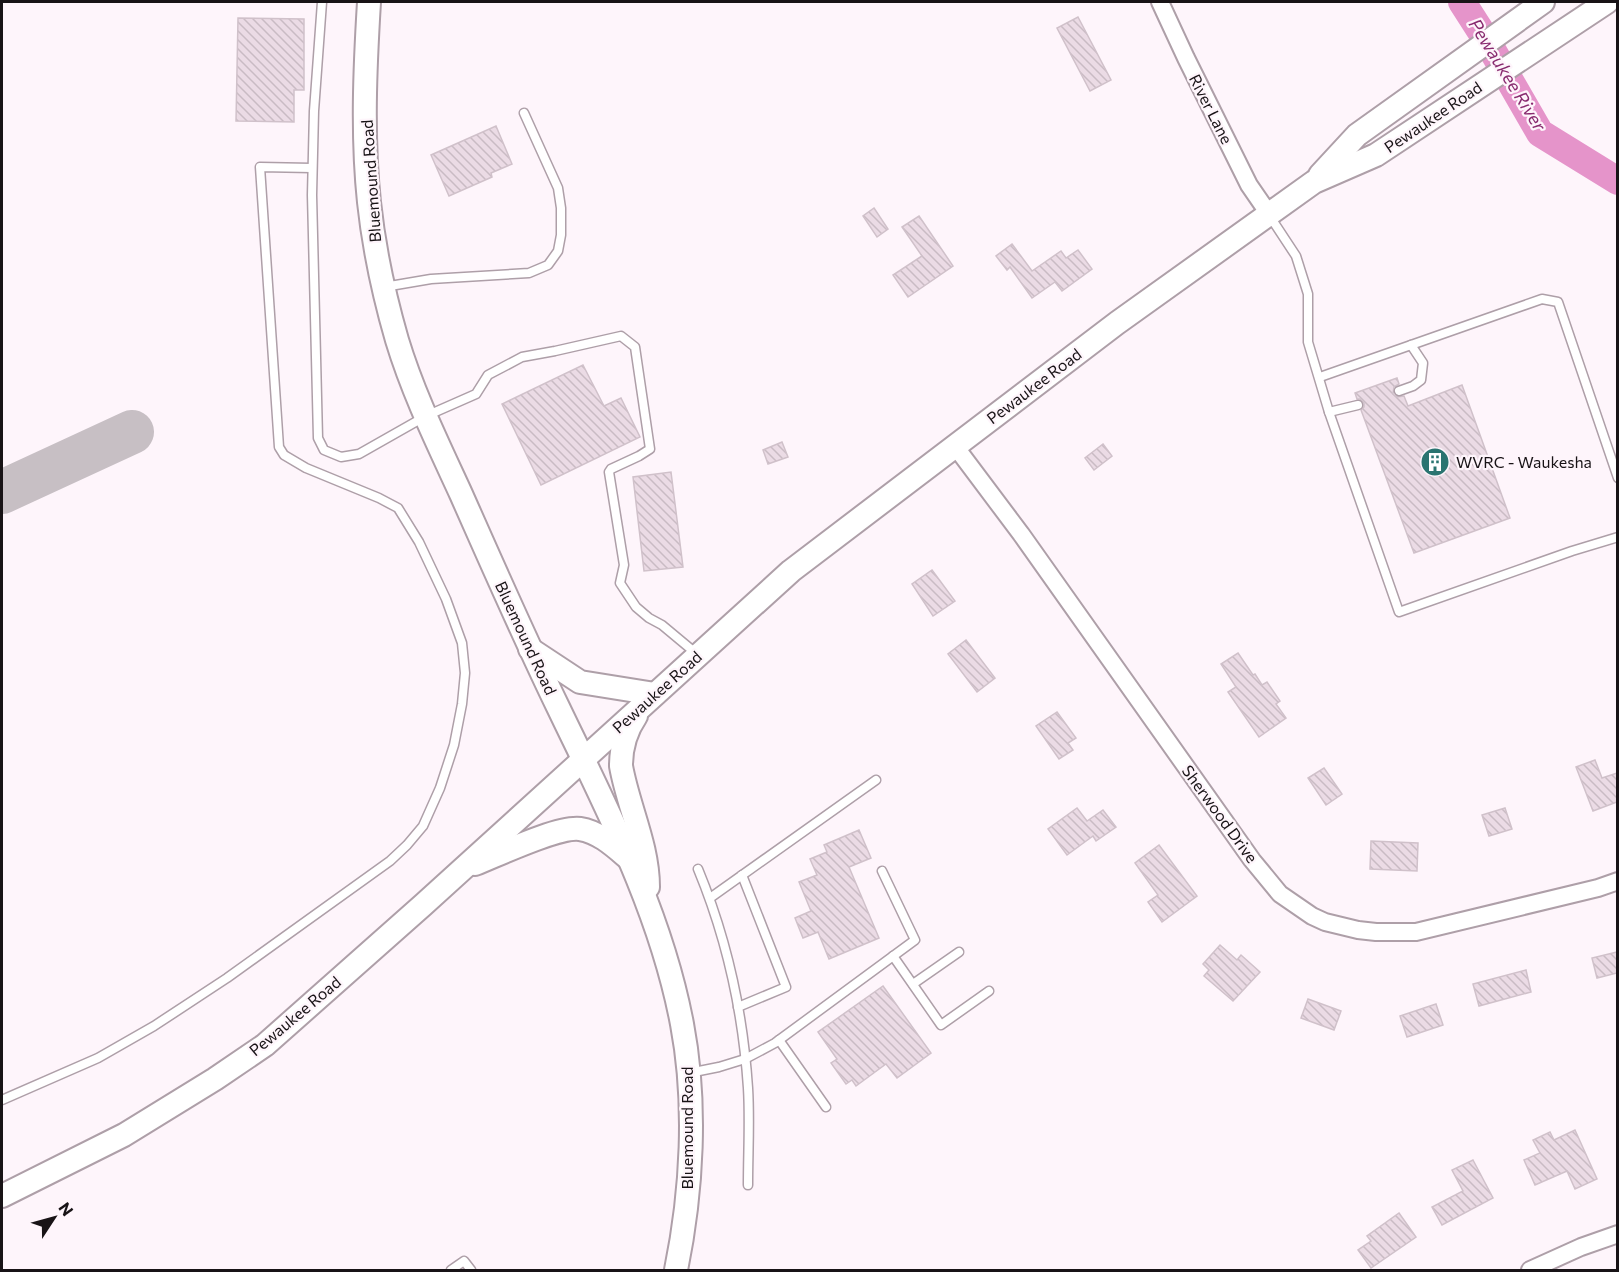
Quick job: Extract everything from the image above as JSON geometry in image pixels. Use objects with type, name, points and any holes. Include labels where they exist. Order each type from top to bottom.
[{"type":"main road","name":"Bluemound Road","points":[[369,2],[366,142],[369,202],[383,287],[398,343],[426,416],[530,649],[613,821],[648,907],[675,991],[688,1073],[690,1122],[684,1219],[676,1270]]},
{"type":"main road","name":"Pewaukee Road","points":[[1314,182],[1357,135],[1543,2]]},
{"type":"main road","name":"Pewaukee Road","points":[[2,1196],[124,1135],[265,1045],[791,571],[1117,323],[1314,182],[1376,155],[1606,2]]},
{"type":"main road","points":[[530,649],[580,682],[650,698],[633,721],[625,737],[621,766],[646,863],[648,907]]},
{"type":"main road","points":[[462,869],[549,834],[576,829],[597,835],[629,859]]},
{"type":"street","name":"River Lane","points":[[1160,2],[1249,185],[1269,214]]},
{"type":"street","name":"Sherwood Drive","points":[[955,446],[1021,534],[1252,861],[1280,894],[1312,916],[1376,933],[1416,932],[1598,888],[1617,881]]},
{"type":"street","points":[[1530,1270],[1550,1266],[1581,1247],[1617,1234]]},
{"type":"lane","points":[[322,2],[314,111],[312,195],[318,438],[324,450],[341,458],[359,454],[426,416],[476,393],[488,375],[522,357],[621,336],[635,346],[650,449],[609,472],[624,565],[620,583],[636,607],[698,655]]},
{"type":"lane","points":[[383,287],[431,279],[529,273],[548,265],[558,250],[561,235],[558,188],[524,113]]},
{"type":"lane","points":[[2,1100],[98,1058],[154,1026],[237,971],[390,861],[423,826],[440,788],[454,745],[465,673],[462,643],[441,589],[419,542],[398,508],[306,468],[284,455],[279,447],[260,167],[312,168]]},
{"type":"lane","points":[[1269,214],[1296,256],[1308,294],[1308,342],[1329,412],[1399,612],[1617,537]]},
{"type":"lane","points":[[1320,377],[1542,298],[1558,303],[1617,478]]},
{"type":"lane","points":[[1399,391],[1421,380],[1423,363],[1411,345]]},
{"type":"lane","points":[[1329,412],[1358,405]]},
{"type":"lane","points":[[710,898],[876,780]]},
{"type":"lane","points":[[698,869],[710,898],[727,954],[738,1007],[748,1091],[748,1185]]},
{"type":"lane","points":[[688,1073],[746,1059],[779,1040],[915,940],[882,872]]},
{"type":"lane","points":[[738,1007],[786,987],[742,875]]},
{"type":"lane","points":[[913,984],[959,952]]},
{"type":"lane","points":[[893,956],[941,1024],[989,992]]},
{"type":"lane","points":[[779,1040],[826,1107]]},
{"type":"lane","points":[[451,1270],[464,1261],[471,1270]]},
{"type":"building","points":[[1078,17],[1111,80],[1090,91],[1057,28]]},
{"type":"building","points":[[238,18],[304,19],[304,90],[294,90],[294,122],[236,121]]},
{"type":"building","points":[[496,126],[512,164],[491,173],[492,177],[449,196],[431,155]]},
{"type":"building","points":[[874,208],[888,229],[877,237],[863,216]]},
{"type":"building","points":[[919,216],[953,266],[908,297],[893,275],[922,256],[902,227]]},
{"type":"building","points":[[1012,244],[1032,271],[1061,251],[1066,258],[1078,250],[1092,269],[1062,291],[1055,282],[1032,298],[1010,267],[1007,270],[996,256]]},
{"type":"building","points":[[583,365],[604,406],[621,398],[640,437],[541,485],[502,404]]},
{"type":"building","name":"WVRC - Waukesha","points":[[1397,378],[1399,384],[1394,387],[1393,394],[1397,397],[1404,396],[1408,406],[1462,385],[1510,518],[1414,553],[1361,410],[1364,403],[1357,399],[1355,393]]},
{"type":"building","points":[[782,442],[788,457],[768,464],[763,450]]},
{"type":"building","points":[[1103,444],[1112,456],[1094,470],[1085,458]]},
{"type":"building","points":[[671,472],[683,567],[644,571],[633,477]]},
{"type":"building","points":[[932,570],[955,601],[933,616],[912,584]]},
{"type":"building","points":[[966,640],[995,678],[977,692],[948,654]]},
{"type":"building","points":[[1238,653],[1262,685],[1267,682],[1280,701],[1276,704],[1286,718],[1259,737],[1228,692],[1236,687],[1221,664]]},
{"type":"building","points":[[1057,712],[1076,738],[1068,743],[1073,750],[1059,759],[1036,726]]},
{"type":"building","points":[[1595,760],[1602,778],[1617,773],[1617,802],[1593,811],[1576,767]]},
{"type":"building","points":[[1324,768],[1342,794],[1326,805],[1308,778]]},
{"type":"building","points":[[1077,808],[1087,821],[1103,810],[1116,827],[1096,841],[1093,836],[1067,855],[1048,829]]},
{"type":"building","points":[[1505,808],[1512,829],[1489,836],[1482,815]]},
{"type":"building","points":[[859,830],[871,858],[849,867],[879,938],[829,959],[818,932],[803,938],[795,918],[811,911],[799,882],[817,875],[810,859],[827,852],[824,845]]},
{"type":"building","points":[[1371,841],[1418,843],[1417,871],[1370,869]]},
{"type":"building","points":[[1159,845],[1197,896],[1162,922],[1148,902],[1158,895],[1135,863]]},
{"type":"building","points":[[1220,945],[1237,960],[1241,955],[1260,972],[1233,1001],[1204,976],[1209,970],[1203,964]]},
{"type":"building","points":[[1617,952],[1617,973],[1597,978],[1592,958]]},
{"type":"building","points":[[1526,970],[1531,992],[1479,1006],[1473,984]]},
{"type":"building","points":[[883,986],[931,1053],[897,1078],[886,1064],[856,1086],[852,1080],[846,1084],[831,1063],[837,1059],[818,1032]]},
{"type":"building","points":[[1308,999],[1341,1011],[1334,1030],[1301,1018]]},
{"type":"building","points":[[1436,1004],[1443,1025],[1407,1037],[1400,1016]]},
{"type":"building","points":[[1575,1130],[1597,1179],[1575,1189],[1567,1171],[1535,1185],[1524,1160],[1540,1153],[1533,1140],[1550,1132],[1554,1140]]},
{"type":"building","points":[[1473,1160],[1493,1198],[1442,1225],[1432,1207],[1463,1191],[1452,1170]]},
{"type":"building","points":[[1399,1213],[1416,1237],[1371,1268],[1358,1250],[1371,1241],[1367,1236]]},
{"type":"waterway","name":"Pewaukee River","points":[[1462,2],[1540,133],[1618,181]]},
{"type":"taxiway","points":[[2,492],[132,432]]},
{"type":"place","name":"WVRC - Waukesha","points":[[1435,462]]}]
